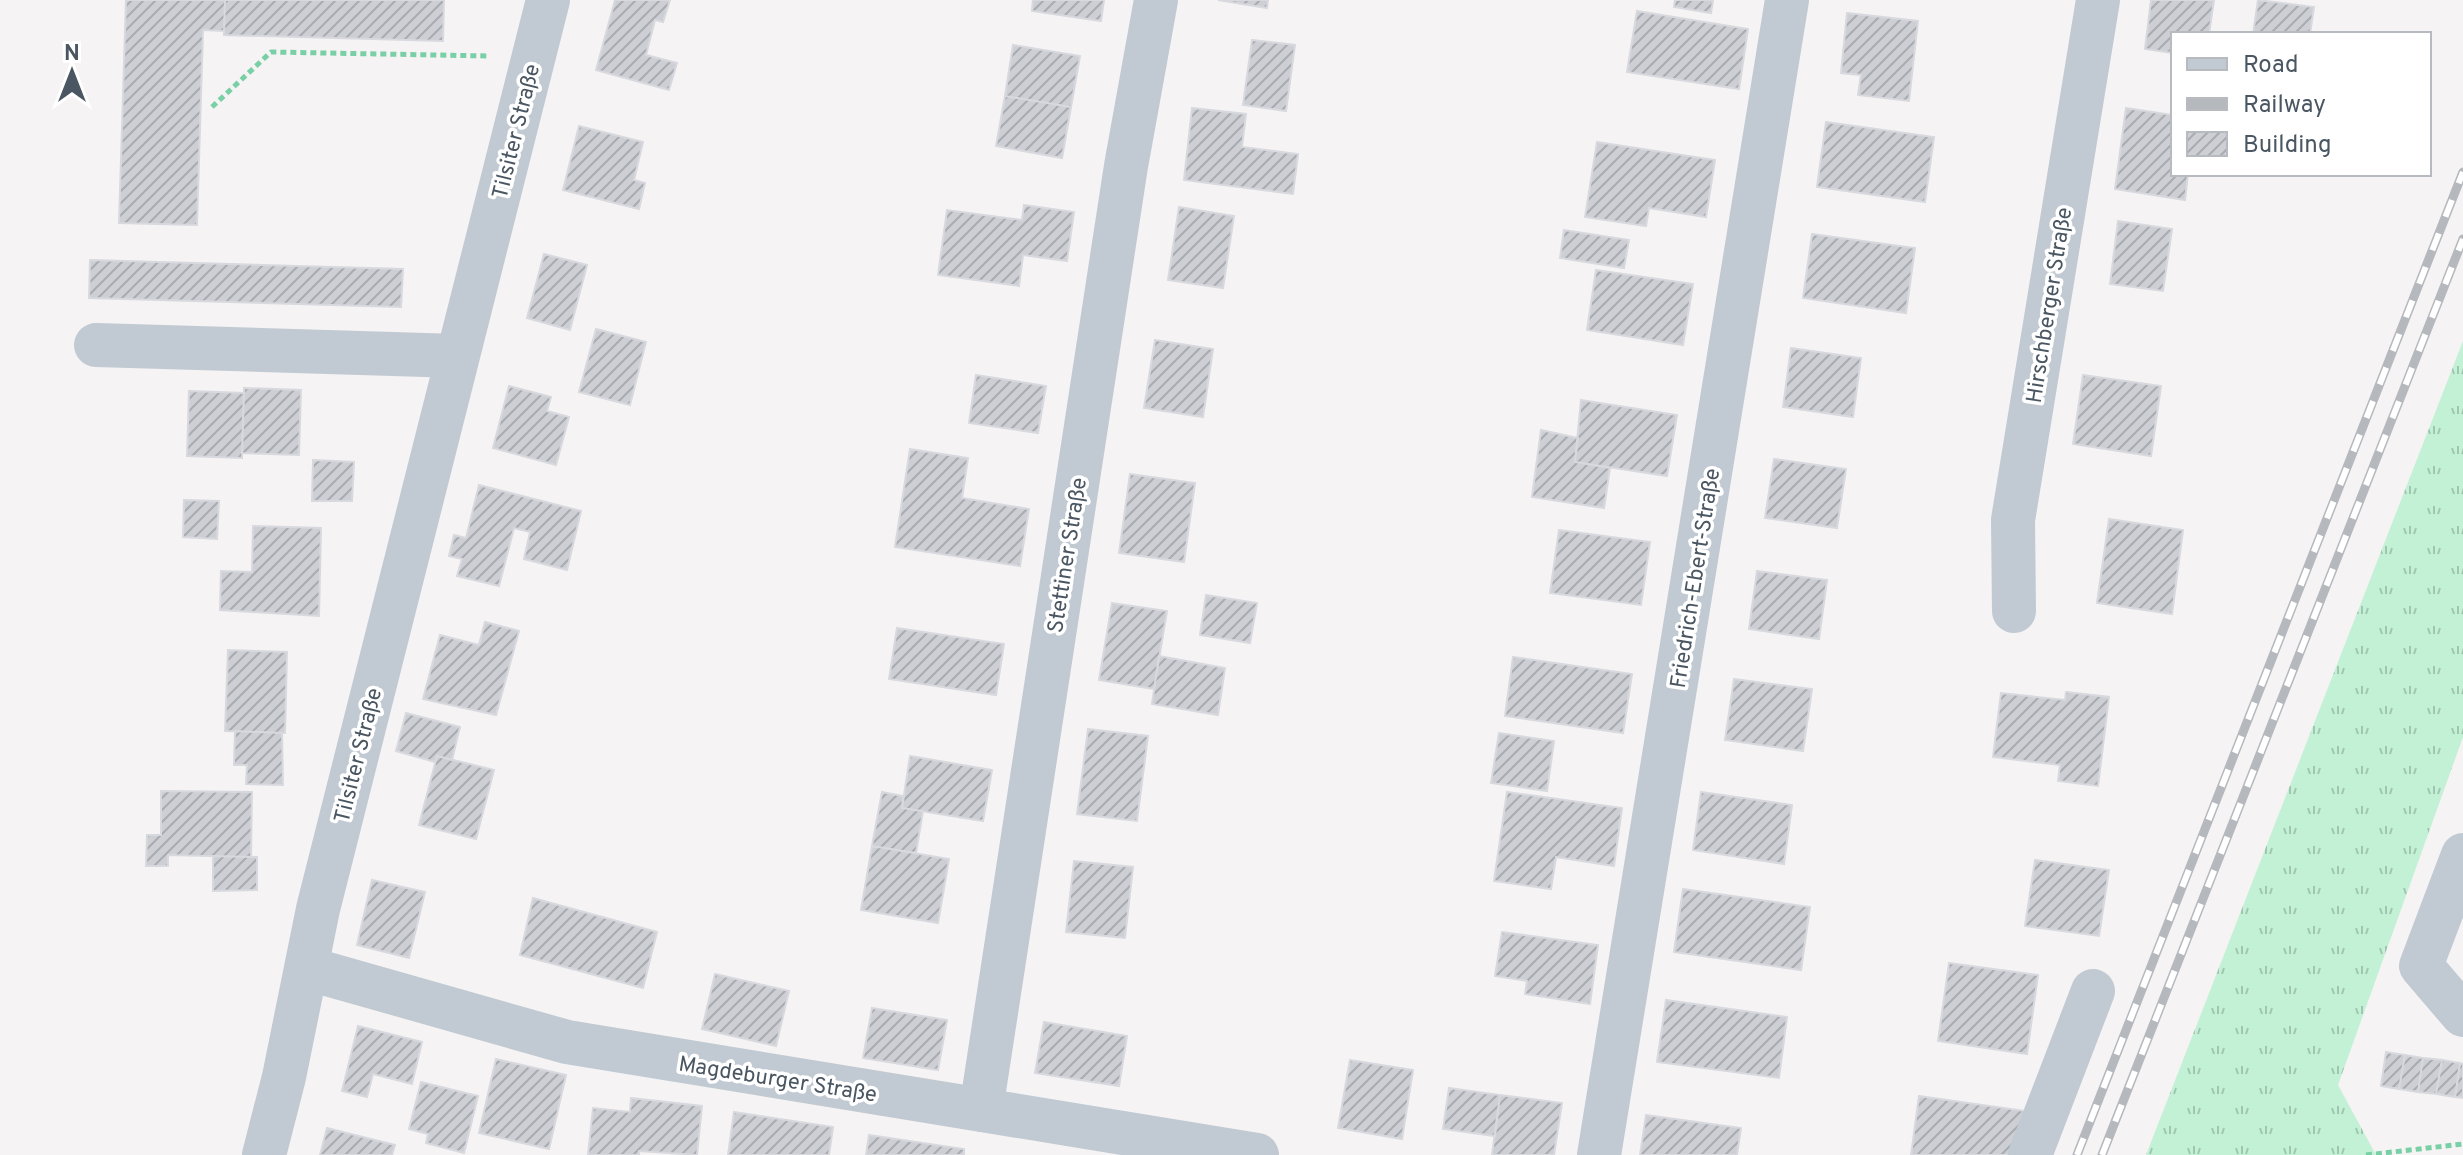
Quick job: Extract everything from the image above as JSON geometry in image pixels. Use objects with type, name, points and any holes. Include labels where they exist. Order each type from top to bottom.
[{"type":"street","name":"Tilsiter Straße","points":[[264,1155],[306,968],[548,0]]},
{"type":"street","name":"Stettiner Straße","points":[[981,1110],[1126,166],[1156,0]]},
{"type":"street","name":"Friedrich-Ebert-Straße","points":[[1599,1155],[1787,0]]},
{"type":"street","name":"Hirschberger Straße","points":[[2014,611],[2013,520],[2098,0]]},
{"type":"street","points":[[96,345],[458,356]]},
{"type":"street","points":[[2463,855],[2421,966],[2463,1015]]},
{"type":"street","name":"Magdeburger Straße","points":[[306,968],[567,1042],[1257,1155]]},
{"type":"street","points":[[2030,1155],[2093,991]]},
{"type":"path","points":[[212,107],[271,52],[534,57]]},
{"type":"path","points":[[2366,1155],[2463,1144]]},
{"type":"green space","points":[[2463,341],[2463,737],[2338,1085],[2376,1155],[2146,1155]]},
{"type":"building","points":[[126,0],[225,0],[224,31],[203,30],[197,225],[119,223]]},
{"type":"building","points":[[225,0],[444,0],[443,41],[224,35]]},
{"type":"building","points":[[615,0],[670,0],[663,22],[655,20],[646,55],[677,63],[669,90],[596,70]]},
{"type":"building","points":[[1033,0],[1104,0],[1101,21],[1032,11]]},
{"type":"building","points":[[1218,0],[1268,0],[1267,8]]},
{"type":"building","points":[[1675,0],[1713,0],[1711,13],[1674,7]]},
{"type":"building","points":[[2151,0],[2214,0],[2209,32],[2171,32],[2171,53],[2145,49]]},
{"type":"building","points":[[2258,0],[2314,7],[2310,32],[2253,32]]},
{"type":"building","points":[[1637,11],[1748,29],[1739,89],[1627,72]]},
{"type":"building","points":[[1847,13],[1918,21],[1909,101],[1858,95],[1861,75],[1841,73]]},
{"type":"building","points":[[1252,40],[1295,45],[1286,111],[1243,105]]},
{"type":"building","points":[[1013,45],[1080,56],[1071,107],[1005,96]]},
{"type":"building","points":[[1005,96],[1071,107],[1062,158],[996,146]]},
{"type":"building","points":[[1192,108],[1246,114],[1242,147],[1298,154],[1293,194],[1184,180]]},
{"type":"building","points":[[2126,108],[2171,115],[2171,176],[2188,176],[2185,200],[2115,189]]},
{"type":"building","points":[[1826,122],[1934,137],[1925,202],[1817,187]]},
{"type":"building","points":[[579,126],[643,142],[634,180],[645,183],[639,209],[563,190]]},
{"type":"building","points":[[1597,142],[1715,160],[1706,217],[1649,208],[1646,226],[1585,217]]},
{"type":"building","points":[[1024,205],[1074,212],[1067,261],[1023,255],[1019,286],[938,275],[947,210],[1022,220]]},
{"type":"building","points":[[1179,207],[1234,216],[1223,288],[1168,280]]},
{"type":"building","points":[[2118,221],[2172,229],[2163,291],[2110,284]]},
{"type":"building","points":[[1564,230],[1629,240],[1624,268],[1560,258]]},
{"type":"building","points":[[1812,234],[1915,248],[1906,313],[1803,298]]},
{"type":"building","points":[[544,254],[587,265],[570,330],[527,318]]},
{"type":"building","points":[[90,260],[403,269],[401,307],[89,298]]},
{"type":"building","points":[[1596,270],[1693,284],[1683,345],[1587,330]]},
{"type":"building","points":[[596,329],[646,342],[630,405],[579,392]]},
{"type":"building","points":[[1155,340],[1213,349],[1203,417],[1144,408]]},
{"type":"building","points":[[1791,348],[1861,358],[1853,417],[1783,407]]},
{"type":"building","points":[[976,375],[1046,386],[1038,433],[969,423]]},
{"type":"building","points":[[2083,375],[2161,386],[2151,456],[2073,444]]},
{"type":"building","points":[[509,386],[551,397],[547,411],[569,417],[556,465],[493,448]]},
{"type":"building","points":[[244,388],[301,390],[299,455],[242,453]]},
{"type":"building","points":[[189,391],[244,393],[242,458],[187,456]]},
{"type":"building","points":[[1581,400],[1677,415],[1667,476],[1575,462]]},
{"type":"building","points":[[1541,430],[1578,438],[1575,462],[1610,468],[1604,508],[1532,497]]},
{"type":"building","points":[[910,449],[968,458],[962,498],[1029,509],[1020,566],[895,547]]},
{"type":"building","points":[[1774,459],[1846,469],[1837,528],[1765,518]]},
{"type":"building","points":[[313,460],[354,462],[352,501],[312,501]]},
{"type":"building","points":[[1130,474],[1195,483],[1184,562],[1119,553]]},
{"type":"building","points":[[479,485],[581,511],[567,570],[524,559],[530,532],[514,528],[499,586],[457,576],[462,559],[449,556],[454,535],[466,538]]},
{"type":"building","points":[[184,500],[219,501],[217,539],[183,537]]},
{"type":"building","points":[[2109,519],[2183,530],[2172,614],[2097,603]]},
{"type":"building","points":[[253,526],[321,528],[319,616],[220,610],[221,571],[252,572]]},
{"type":"building","points":[[1559,530],[1650,542],[1641,605],[1550,593]]},
{"type":"building","points":[[1757,571],[1827,580],[1819,639],[1749,629]]},
{"type":"building","points":[[1206,595],[1257,603],[1250,643],[1200,635]]},
{"type":"building","points":[[1112,603],[1167,611],[1154,689],[1099,680]]},
{"type":"building","points":[[485,622],[519,631],[496,715],[423,699],[440,635],[479,645]]},
{"type":"building","points":[[897,628],[1004,644],[996,695],[889,679]]},
{"type":"building","points":[[228,650],[287,652],[285,733],[225,731]]},
{"type":"building","points":[[1159,656],[1225,668],[1218,715],[1152,704]]},
{"type":"building","points":[[1513,657],[1632,674],[1623,733],[1505,716]]},
{"type":"building","points":[[1734,679],[1812,689],[1803,751],[1725,740]]},
{"type":"building","points":[[2066,692],[2109,697],[2098,786],[2058,781],[2060,765],[1993,757],[2001,693],[2065,700]]},
{"type":"building","points":[[406,713],[460,727],[452,760],[437,756],[435,762],[396,751]]},
{"type":"building","points":[[1088,729],[1148,736],[1137,821],[1077,814]]},
{"type":"building","points":[[235,731],[282,733],[283,785],[246,784],[247,765],[234,765]]},
{"type":"building","points":[[1499,733],[1554,741],[1547,791],[1491,783]]},
{"type":"building","points":[[437,756],[494,770],[476,839],[419,825]]},
{"type":"building","points":[[910,756],[992,770],[983,821],[902,808]]},
{"type":"building","points":[[161,791],[252,792],[251,857],[168,855],[168,866],[146,866],[147,835],[161,835]]},
{"type":"building","points":[[882,792],[903,796],[902,808],[923,811],[916,853],[872,846]]},
{"type":"building","points":[[1507,792],[1622,808],[1614,866],[1556,857],[1551,889],[1494,881]]},
{"type":"building","points":[[1701,792],[1792,805],[1784,864],[1693,850]]},
{"type":"building","points":[[872,846],[949,859],[938,923],[861,910]]},
{"type":"building","points":[[213,856],[257,857],[257,890],[213,891]]},
{"type":"building","points":[[2035,860],[2109,870],[2099,936],[2025,926]]},
{"type":"building","points":[[1074,861],[1133,867],[1125,938],[1066,932]]},
{"type":"building","points":[[372,880],[425,892],[409,958],[357,945]]},
{"type":"building","points":[[1683,889],[1810,907],[1801,970],[1674,952]]},
{"type":"building","points":[[533,898],[657,932],[643,988],[520,955]]},
{"type":"building","points":[[1502,932],[1598,945],[1590,1004],[1525,994],[1527,981],[1495,976]]},
{"type":"building","points":[[1949,963],[2038,975],[2027,1054],[1938,1041]]},
{"type":"building","points":[[715,974],[789,991],[776,1046],[702,1029]]},
{"type":"building","points":[[1666,1000],[1787,1017],[1779,1078],[1657,1062]]},
{"type":"building","points":[[872,1008],[947,1020],[938,1070],[863,1058]]},
{"type":"building","points":[[1044,1022],[1127,1036],[1119,1086],[1035,1073]]},
{"type":"building","points":[[358,1026],[422,1042],[412,1084],[373,1074],[367,1097],[342,1091]]},
{"type":"building","points":[[2386,1052],[2405,1055],[2399,1089],[2381,1086]]},
{"type":"building","points":[[2405,1055],[2423,1058],[2418,1092],[2399,1089]]},
{"type":"building","points":[[2423,1058],[2442,1060],[2436,1094],[2418,1092]]},
{"type":"building","points":[[496,1059],[566,1075],[549,1149],[479,1133]]},
{"type":"building","points":[[1350,1060],[1413,1070],[1402,1139],[1338,1128]]},
{"type":"building","points":[[2442,1060],[2460,1063],[2455,1097],[2436,1094]]},
{"type":"building","points":[[2460,1063],[2463,1064],[2463,1098],[2455,1097]]},
{"type":"building","points":[[421,1082],[478,1096],[464,1153],[426,1143],[428,1134],[409,1129]]},
{"type":"building","points":[[1449,1088],[1500,1095],[1495,1136],[1443,1129]]},
{"type":"building","points":[[1500,1095],[1562,1103],[1554,1155],[1492,1155]]},
{"type":"building","points":[[1919,1096],[2025,1111],[2009,1155],[1911,1155]]},
{"type":"building","points":[[631,1098],[702,1106],[697,1155],[639,1151],[639,1155],[588,1155],[593,1108],[630,1112]]},
{"type":"building","points":[[734,1112],[833,1127],[829,1155],[728,1155]]},
{"type":"building","points":[[1646,1115],[1741,1128],[1737,1155],[1640,1155]]},
{"type":"building","points":[[327,1128],[395,1145],[392,1155],[320,1155]]},
{"type":"building","points":[[869,1135],[964,1149],[964,1155],[866,1155]]},
{"type":"railway","points":[[2077,1155],[2463,172]]},
{"type":"railway","points":[[2102,1155],[2463,239]]}]
